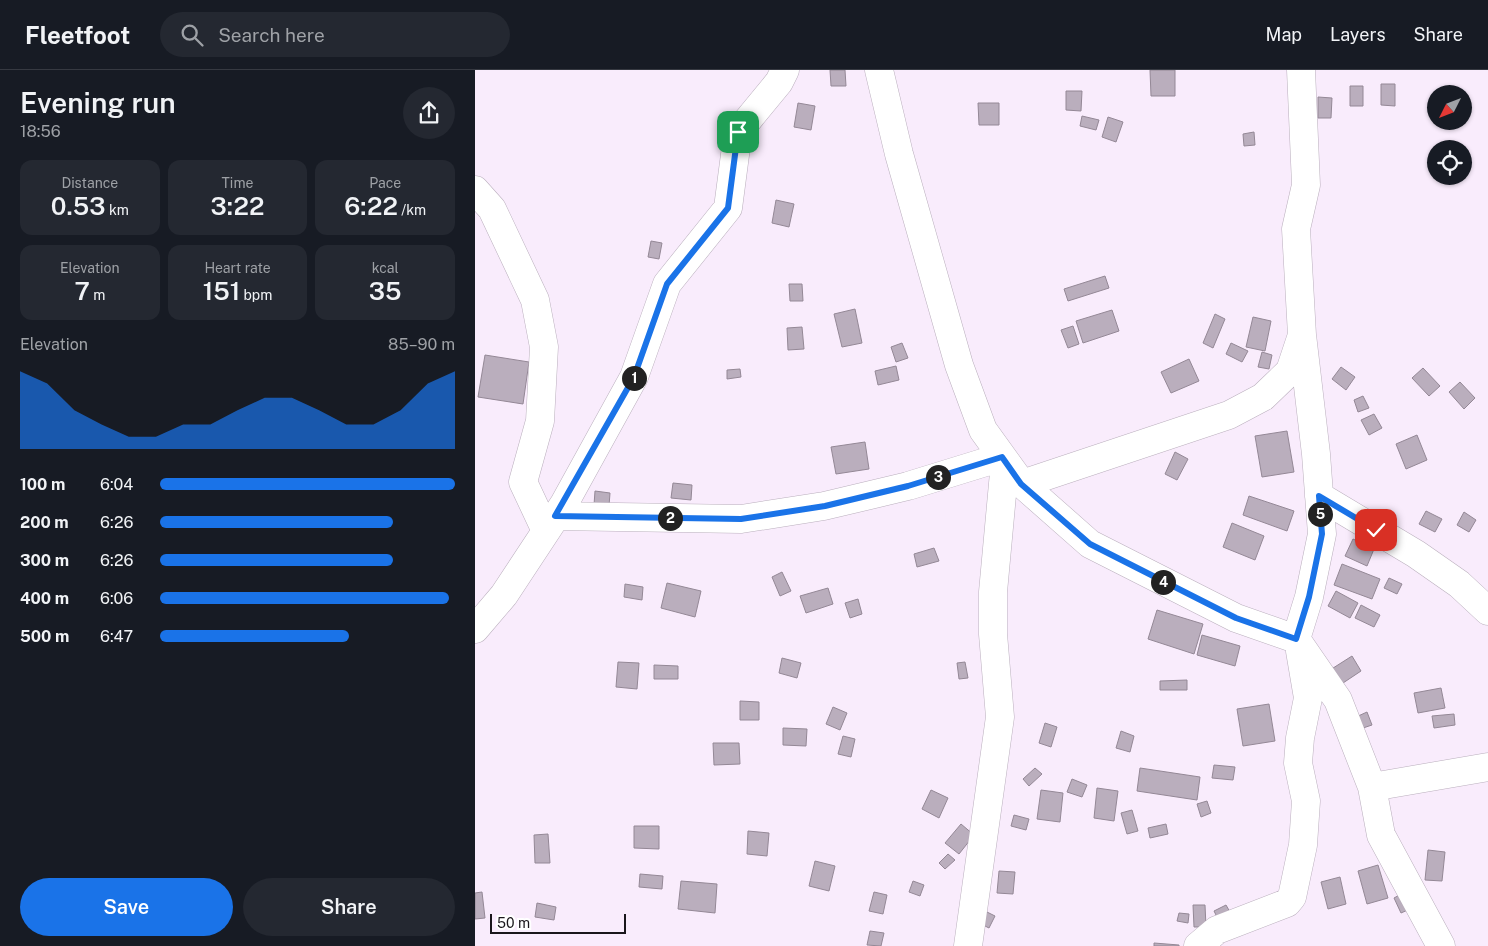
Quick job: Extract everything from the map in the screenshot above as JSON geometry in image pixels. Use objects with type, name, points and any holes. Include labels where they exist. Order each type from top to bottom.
[{"type":"street","points":[[475,629],[504,594],[551,523],[634,377],[667,284],[728,208],[738,132],[779,82],[785,70]]},
{"type":"street","points":[[879,70],[899,154],[959,364],[983,430],[1021,484],[1090,544],[1236,618],[1297,641],[1338,700],[1372,787],[1381,835],[1441,946]]},
{"type":"street","points":[[1198,946],[1217,930],[1287,903],[1292,897],[1303,846],[1306,801],[1298,763],[1300,738],[1308,698],[1297,641],[1309,597],[1322,534],[1316,454],[1302,335],[1296,229],[1306,185],[1301,70]]},
{"type":"street","points":[[475,190],[492,209],[535,300],[543,347],[540,421],[523,482],[551,523]]},
{"type":"street","points":[[1021,484],[1229,415],[1263,397],[1291,370],[1302,335]]},
{"type":"street","points":[[551,523],[741,519],[825,506],[908,486],[1004,459]]},
{"type":"street","points":[[968,946],[1000,718],[993,634],[993,592],[1004,459]]},
{"type":"street","points":[[1319,496],[1416,554],[1459,584],[1488,611]]},
{"type":"street","points":[[1372,787],[1488,767]]},
{"type":"building","points":[[830,70],[845,70],[846,86],[831,86]]},
{"type":"building","points":[[1150,70],[1175,70],[1175,96],[1151,96]]},
{"type":"building","points":[[1381,84],[1395,84],[1395,106],[1381,105]]},
{"type":"building","points":[[1350,86],[1363,86],[1363,106],[1350,106]]},
{"type":"building","points":[[1066,91],[1082,91],[1081,111],[1066,110]]},
{"type":"building","points":[[1318,97],[1332,98],[1331,118],[1318,118]]},
{"type":"building","points":[[798,103],[815,106],[811,130],[794,127]]},
{"type":"building","points":[[978,103],[999,103],[999,125],[979,125]]},
{"type":"building","points":[[1082,116],[1099,120],[1096,130],[1080,126]]},
{"type":"building","points":[[1108,117],[1123,122],[1116,142],[1102,137]]},
{"type":"building","points":[[1254,132],[1255,145],[1244,146],[1243,134]]},
{"type":"building","points":[[776,200],[794,204],[789,227],[772,223]]},
{"type":"building","points":[[651,241],[662,243],[659,259],[648,257]]},
{"type":"building","points":[[1105,276],[1109,288],[1068,301],[1064,289]]},
{"type":"building","points":[[789,284],[802,284],[803,301],[790,301]]},
{"type":"building","points":[[855,309],[862,343],[842,347],[834,314]]},
{"type":"building","points":[[1112,310],[1119,331],[1083,343],[1076,321]]},
{"type":"building","points":[[1215,314],[1225,319],[1213,348],[1203,343]]},
{"type":"building","points":[[1253,317],[1271,321],[1265,351],[1246,347]]},
{"type":"building","points":[[1073,326],[1079,344],[1068,348],[1061,330]]},
{"type":"building","points":[[802,327],[804,349],[788,350],[787,328]]},
{"type":"building","points":[[902,343],[908,358],[896,362],[891,347]]},
{"type":"building","points":[[1231,343],[1248,351],[1242,362],[1226,354]]},
{"type":"building","points":[[1262,352],[1272,355],[1269,369],[1258,367]]},
{"type":"building","points":[[485,355],[529,362],[523,404],[478,397]]},
{"type":"building","points":[[1189,359],[1199,381],[1171,393],[1161,372]]},
{"type":"building","points":[[896,366],[899,380],[878,385],[875,371]]},
{"type":"building","points":[[1341,367],[1355,377],[1346,390],[1332,379]]},
{"type":"building","points":[[1423,368],[1440,386],[1429,396],[1412,378]]},
{"type":"building","points":[[740,369],[741,377],[727,379],[727,370]]},
{"type":"building","points":[[1460,382],[1475,398],[1464,409],[1449,392]]},
{"type":"building","points":[[1363,396],[1369,408],[1358,412],[1354,400]]},
{"type":"building","points":[[1374,414],[1382,428],[1369,435],[1361,420]]},
{"type":"building","points":[[1287,431],[1294,472],[1262,477],[1255,436]]},
{"type":"building","points":[[1417,435],[1427,460],[1406,469],[1396,444]]},
{"type":"building","points":[[865,442],[869,469],[836,474],[831,447]]},
{"type":"building","points":[[1175,452],[1188,459],[1177,480],[1165,474]]},
{"type":"building","points":[[673,483],[692,485],[691,500],[671,498]]},
{"type":"building","points":[[595,491],[610,493],[609,506],[594,505]]},
{"type":"building","points":[[1249,496],[1294,511],[1287,531],[1243,515]]},
{"type":"building","points":[[1426,511],[1442,519],[1435,532],[1419,524]]},
{"type":"building","points":[[1464,512],[1476,520],[1469,532],[1457,525]]},
{"type":"building","points":[[1232,523],[1264,536],[1255,560],[1223,547]]},
{"type":"building","points":[[1353,539],[1374,549],[1367,566],[1345,556]]},
{"type":"building","points":[[934,548],[939,561],[917,567],[914,554]]},
{"type":"building","points":[[1342,564],[1380,579],[1372,599],[1334,585]]},
{"type":"building","points":[[782,572],[791,591],[780,596],[772,577]]},
{"type":"building","points":[[1389,578],[1402,584],[1397,594],[1384,588]]},
{"type":"building","points":[[667,583],[701,591],[695,617],[661,608]]},
{"type":"building","points":[[625,584],[643,587],[642,600],[624,597]]},
{"type":"building","points":[[828,588],[833,604],[806,613],[800,596]]},
{"type":"building","points":[[1336,591],[1358,603],[1350,618],[1328,606]]},
{"type":"building","points":[[858,599],[862,614],[850,618],[845,603]]},
{"type":"building","points":[[1361,605],[1380,615],[1374,627],[1355,618]]},
{"type":"building","points":[[1157,610],[1203,624],[1194,654],[1148,639]]},
{"type":"building","points":[[1202,635],[1240,646],[1235,666],[1197,655]]},
{"type":"building","points":[[1352,656],[1361,671],[1340,685],[1330,670]]},
{"type":"building","points":[[782,658],[801,663],[797,678],[779,673]]},
{"type":"building","points":[[618,662],[639,663],[637,689],[616,687]]},
{"type":"building","points":[[965,662],[968,678],[959,679],[957,663]]},
{"type":"building","points":[[654,665],[678,666],[678,679],[654,679]]},
{"type":"building","points":[[1187,680],[1187,690],[1160,690],[1160,681]]},
{"type":"building","points":[[1441,688],[1445,708],[1418,713],[1414,693]]},
{"type":"building","points":[[740,701],[759,702],[759,720],[740,720]]},
{"type":"building","points":[[1269,704],[1275,741],[1243,746],[1237,709]]},
{"type":"building","points":[[833,707],[847,713],[840,730],[826,724]]},
{"type":"building","points":[[1367,712],[1372,725],[1360,729],[1356,717]]},
{"type":"building","points":[[1454,714],[1455,725],[1434,728],[1432,716]]},
{"type":"building","points":[[1045,723],[1057,727],[1051,747],[1039,743]]},
{"type":"building","points":[[783,728],[807,729],[806,746],[783,745]]},
{"type":"building","points":[[1121,731],[1134,736],[1130,752],[1116,748]]},
{"type":"building","points":[[843,736],[855,739],[851,757],[838,754]]},
{"type":"building","points":[[713,743],[739,743],[740,764],[714,765]]},
{"type":"building","points":[[1214,765],[1235,767],[1233,780],[1212,778]]},
{"type":"building","points":[[1035,768],[1042,774],[1029,786],[1023,779]]},
{"type":"building","points":[[1140,768],[1200,777],[1197,800],[1137,791]]},
{"type":"building","points":[[1072,779],[1087,785],[1082,797],[1067,792]]},
{"type":"building","points":[[1097,788],[1118,791],[1114,821],[1094,818]]},
{"type":"building","points":[[931,790],[948,798],[939,818],[922,809]]},
{"type":"building","points":[[1041,790],[1063,793],[1060,822],[1037,819]]},
{"type":"building","points":[[1207,801],[1211,813],[1201,817],[1197,804]]},
{"type":"building","points":[[1132,810],[1138,831],[1127,834],[1121,813]]},
{"type":"building","points":[[1014,815],[1029,819],[1026,830],[1011,826]]},
{"type":"building","points":[[961,824],[974,835],[959,854],[945,843]]},
{"type":"building","points":[[1166,824],[1168,834],[1150,838],[1148,828]]},
{"type":"building","points":[[634,826],[659,826],[659,849],[634,848]]},
{"type":"building","points":[[748,831],[769,833],[767,856],[747,854]]},
{"type":"building","points":[[548,834],[550,863],[535,863],[534,835]]},
{"type":"building","points":[[1428,850],[1445,852],[1442,881],[1425,880]]},
{"type":"building","points":[[948,854],[955,860],[945,869],[939,863]]},
{"type":"building","points":[[815,861],[835,866],[829,891],[809,886]]},
{"type":"building","points":[[1378,865],[1388,898],[1367,904],[1358,871]]},
{"type":"building","points":[[999,871],[1015,872],[1013,894],[997,893]]},
{"type":"building","points":[[640,874],[663,876],[662,889],[639,887]]},
{"type":"building","points":[[1340,877],[1346,904],[1328,909],[1321,882]]},
{"type":"building","points":[[681,881],[717,884],[715,913],[678,909]]},
{"type":"building","points":[[913,881],[924,885],[920,896],[909,892]]},
{"type":"building","points":[[482,892],[485,918],[475,919],[475,893]]},
{"type":"building","points":[[874,892],[887,895],[883,914],[869,911]]},
{"type":"building","points":[[1403,893],[1410,909],[1401,913],[1394,898]]},
{"type":"building","points":[[537,903],[556,907],[554,920],[535,917]]},
{"type":"building","points":[[1193,905],[1205,905],[1206,927],[1194,927]]},
{"type":"building","points":[[1226,905],[1230,912],[1218,919],[1214,911]]},
{"type":"building","points":[[987,912],[995,916],[989,928],[981,924]]},
{"type":"building","points":[[1179,913],[1189,914],[1188,923],[1177,921]]},
{"type":"building","points":[[870,931],[884,933],[881,946],[867,945]]},
{"type":"building","points":[[1154,943],[1179,945],[1179,946],[1154,946]]},
{"type":"route","points":[[738,132],[728,208],[667,284],[634,377],[564,504],[555,516],[741,519],[825,506],[908,486],[1002,457],[1021,484],[1090,544],[1236,618],[1296,639],[1309,597],[1322,534],[1319,496],[1376,530]]}]
